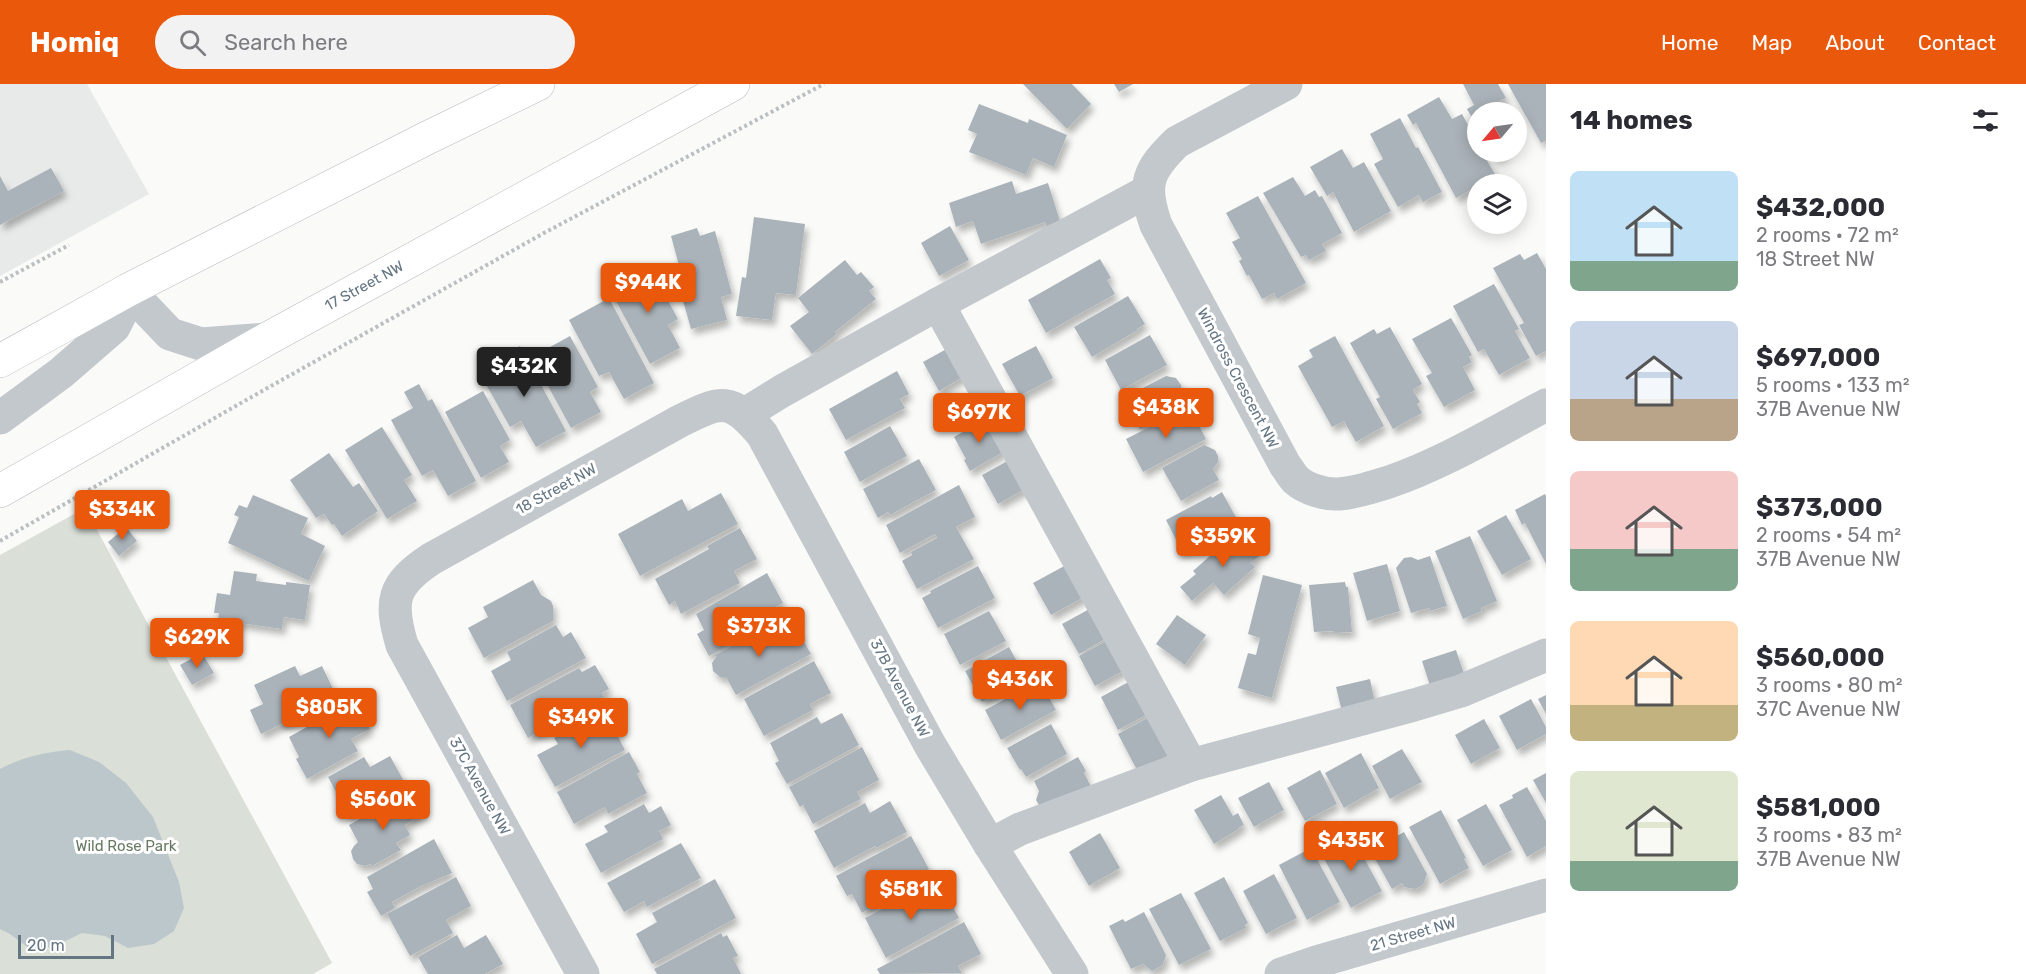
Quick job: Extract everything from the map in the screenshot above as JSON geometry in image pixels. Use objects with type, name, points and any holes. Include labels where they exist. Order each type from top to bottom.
[{"type":"main road","points":[[0,361],[128,290],[538,84]]},
{"type":"main road","name":"17 Street NW","points":[[0,491],[267,339],[733,84]]},
{"type":"street","points":[[737,410],[782,391],[1148,191],[1149,181],[1155,167],[1178,142],[1286,84]]},
{"type":"street","name":"Windross Crescent NW","points":[[1148,191],[1156,225],[1280,454],[1296,480],[1308,488],[1338,495],[1372,488],[1410,475],[1449,457],[1546,405]]},
{"type":"street","points":[[128,290],[170,334],[201,344],[267,339]]},
{"type":"street","points":[[0,418],[62,374],[114,327],[126,303],[128,290]]},
{"type":"street","points":[[938,304],[1191,765]]},
{"type":"street","name":"18 Street NW","points":[[397,594],[405,580],[431,559],[680,421],[701,410],[713,407],[737,410]]},
{"type":"street","name":"37B Avenue NW","points":[[737,410],[762,434],[924,734],[990,846],[1072,974]]},
{"type":"street","name":"37C Avenue NW","points":[[397,594],[394,608],[395,622],[402,645],[583,974]]},
{"type":"street","points":[[990,846],[1020,829],[1191,765],[1461,691],[1546,655]]},
{"type":"street","name":"21 Street NW","points":[[1281,974],[1546,895]]},
{"type":"path","points":[[0,541],[544,233],[824,84]]},
{"type":"path","points":[[0,282],[69,245]]},
{"type":"shaded area","points":[[0,84],[87,84],[149,194],[0,276]]},
{"type":"shaded area","points":[[70,750],[99,762],[126,783],[153,817],[179,882],[184,908],[174,931],[154,944],[128,948],[105,936],[82,933],[53,947],[30,949],[0,929],[0,769],[34,756]]},
{"type":"green space","name":"Wild Rose Park","points":[[85,508],[332,963],[313,974],[0,974],[0,555]]},
{"type":"building","points":[[1023,84],[1072,84],[1091,104],[1067,129]]},
{"type":"building","points":[[1114,84],[1133,84],[1119,92]]},
{"type":"building","points":[[1463,84],[1498,84],[1506,98],[1500,102],[1472,102]]},
{"type":"building","points":[[1508,84],[1546,84],[1546,141],[1541,143],[1527,118],[1527,102],[1518,102]]},
{"type":"building","points":[[1439,97],[1452,119],[1462,114],[1467,123],[1467,162],[1488,162],[1495,174],[1467,174],[1467,192],[1456,198],[1416,123],[1413,125],[1407,115]]},
{"type":"building","points":[[979,104],[1028,123],[1029,119],[1067,135],[1054,167],[1033,158],[1026,175],[969,152],[977,134],[968,130]]},
{"type":"building","points":[[1400,118],[1442,192],[1423,202],[1419,195],[1398,207],[1374,164],[1383,159],[1370,134]]},
{"type":"building","points":[[1342,149],[1353,168],[1364,162],[1391,211],[1354,232],[1333,192],[1327,196],[1310,167]]},
{"type":"building","points":[[51,168],[64,191],[0,225],[0,176],[8,191]]},
{"type":"building","points":[[1293,177],[1305,196],[1315,190],[1319,197],[1322,196],[1342,233],[1322,244],[1326,251],[1309,260],[1306,255],[1301,257],[1263,193]]},
{"type":"building","points":[[1012,181],[1016,194],[1048,183],[1060,221],[1046,226],[1045,222],[981,244],[973,221],[956,227],[949,203]]},
{"type":"building","points":[[1258,196],[1306,283],[1277,299],[1274,293],[1262,299],[1249,275],[1247,276],[1239,261],[1242,259],[1232,242],[1240,238],[1226,213]]},
{"type":"building","points":[[754,217],[805,224],[796,295],[776,293],[772,320],[736,316],[742,277],[746,278]]},
{"type":"building","points":[[950,226],[969,260],[939,276],[921,243]]},
{"type":"building","points":[[697,228],[700,236],[715,231],[732,294],[721,297],[727,320],[691,329],[682,297],[687,295],[671,236]]},
{"type":"building","points":[[1537,253],[1546,269],[1546,351],[1536,356],[1519,325],[1524,323],[1493,268],[1520,254],[1524,260]]},
{"type":"building","points":[[1100,259],[1111,278],[1107,280],[1115,294],[1046,333],[1028,300]]},
{"type":"building","points":[[845,260],[857,275],[861,272],[874,287],[869,291],[876,299],[812,354],[790,326],[809,312],[798,298]]},
{"type":"building","points":[[637,268],[651,270],[678,319],[668,325],[680,348],[650,364],[611,292],[630,282],[630,274]]},
{"type":"building","points":[[1494,284],[1519,329],[1515,331],[1530,358],[1499,375],[1484,349],[1478,352],[1453,306]]},
{"type":"building","points":[[1128,296],[1145,324],[1092,357],[1074,327]]},
{"type":"building","points":[[609,298],[654,383],[624,399],[609,372],[599,376],[569,320]]},
{"type":"building","points":[[1451,318],[1472,355],[1469,357],[1472,362],[1463,367],[1475,390],[1444,407],[1426,376],[1432,373],[1412,339]]},
{"type":"building","points":[[1390,327],[1422,384],[1413,390],[1420,402],[1417,404],[1422,413],[1393,429],[1376,399],[1380,397],[1350,343],[1374,329],[1377,334]]},
{"type":"building","points":[[1150,335],[1167,365],[1121,390],[1105,360]]},
{"type":"building","points":[[570,336],[598,387],[590,392],[601,412],[571,428],[532,357]]},
{"type":"building","points":[[1335,336],[1384,426],[1356,442],[1344,421],[1332,427],[1298,366],[1313,357],[1309,350]]},
{"type":"building","points":[[520,346],[566,431],[536,447],[521,421],[510,427],[483,379],[500,370],[495,359]]},
{"type":"building","points":[[952,346],[968,374],[939,391],[923,362]]},
{"type":"building","points":[[1036,346],[1053,378],[1020,396],[1002,364]]},
{"type":"building","points":[[897,371],[909,394],[900,399],[905,408],[846,440],[829,409]]},
{"type":"building","points":[[1166,376],[1176,378],[1181,385],[1181,391],[1177,397],[1182,407],[1140,429],[1123,398]]},
{"type":"building","points":[[419,384],[428,401],[432,399],[476,481],[448,496],[433,470],[422,476],[391,420],[413,408],[404,392]]},
{"type":"building","points":[[483,391],[510,440],[500,446],[509,462],[481,478],[445,412]]},
{"type":"building","points":[[1189,407],[1206,439],[1143,472],[1126,439]]},
{"type":"building","points":[[987,418],[1005,451],[970,471],[954,437]]},
{"type":"building","points":[[890,426],[907,456],[860,482],[844,452]]},
{"type":"building","points":[[382,427],[412,475],[404,480],[417,501],[387,519],[345,450]]},
{"type":"building","points":[[1204,445],[1215,450],[1218,456],[1218,462],[1213,469],[1219,480],[1181,501],[1162,468]]},
{"type":"building","points":[[329,453],[353,487],[359,483],[378,511],[342,536],[324,514],[316,518],[290,480]]},
{"type":"building","points":[[919,459],[936,490],[890,515],[888,512],[878,518],[863,489]]},
{"type":"building","points":[[1011,459],[1027,488],[998,504],[982,475]]},
{"type":"building","points":[[959,485],[975,517],[956,527],[974,559],[917,589],[902,561],[912,555],[911,552],[937,538],[935,534],[900,553],[886,525]]},
{"type":"building","points":[[1222,492],[1238,521],[1182,551],[1166,520]]},
{"type":"building","points":[[721,493],[738,524],[640,576],[618,534],[682,499],[688,511]]},
{"type":"building","points":[[1545,494],[1546,564],[1525,523],[1522,525],[1515,510]]},
{"type":"building","points":[[253,495],[308,518],[301,534],[325,546],[309,581],[228,543],[239,517],[234,515],[239,505],[247,508]]},
{"type":"building","points":[[1506,515],[1531,559],[1502,575],[1477,531]]},
{"type":"building","points":[[126,527],[137,541],[119,556],[108,542]]},
{"type":"building","points":[[740,528],[757,559],[734,571],[740,583],[681,614],[675,601],[669,605],[655,579],[709,549],[707,546]]},
{"type":"building","points":[[1238,531],[1259,556],[1251,563],[1255,567],[1224,595],[1213,583],[1192,601],[1180,587],[1196,574],[1193,571]]},
{"type":"building","points":[[1470,536],[1497,601],[1481,608],[1482,611],[1463,619],[1435,551]]},
{"type":"building","points":[[1430,556],[1447,606],[1411,613],[1396,568],[1404,558],[1411,557],[1418,560]]},
{"type":"building","points":[[1068,564],[1086,596],[1051,615],[1033,583]]},
{"type":"building","points":[[1387,564],[1400,611],[1367,621],[1353,573]]},
{"type":"building","points":[[978,566],[995,598],[938,628],[922,598],[931,593],[930,591]]},
{"type":"building","points":[[234,571],[257,574],[256,581],[310,585],[305,620],[284,617],[282,629],[218,620],[219,613],[214,613],[217,593],[230,595]]},
{"type":"building","points":[[767,573],[783,603],[760,615],[766,625],[709,656],[697,634],[704,630],[696,614]]},
{"type":"building","points":[[1263,575],[1302,585],[1272,698],[1238,688],[1248,653],[1256,655],[1260,638],[1248,634]]},
{"type":"building","points":[[533,580],[541,595],[551,601],[553,621],[484,658],[468,628],[488,617],[483,607]]},
{"type":"building","points":[[1345,582],[1348,587],[1352,632],[1314,632],[1309,585]]},
{"type":"building","points":[[1093,607],[1110,636],[1079,654],[1062,624]]},
{"type":"building","points":[[989,611],[1006,641],[960,665],[944,634]]},
{"type":"building","points":[[1177,615],[1206,635],[1185,665],[1156,644]]},
{"type":"building","points":[[556,625],[563,637],[571,632],[586,658],[507,701],[491,671],[511,660],[507,652]]},
{"type":"building","points":[[765,628],[770,637],[782,630],[784,634],[796,628],[811,654],[736,695],[726,677],[720,677],[713,671],[712,663],[715,655]]},
{"type":"building","points":[[1110,639],[1127,669],[1095,686],[1079,656]]},
{"type":"building","points":[[1009,647],[1026,678],[982,702],[965,671]]},
{"type":"building","points":[[1456,650],[1467,683],[1433,695],[1422,661]]},
{"type":"building","points":[[202,653],[214,673],[192,685],[180,665]]},
{"type":"building","points":[[814,661],[831,693],[810,704],[813,710],[764,736],[744,699]]},
{"type":"building","points":[[595,665],[609,689],[602,693],[604,697],[528,738],[510,705],[579,668],[582,672]]},
{"type":"building","points":[[295,666],[300,676],[322,666],[337,697],[261,734],[250,710],[263,704],[254,685]]},
{"type":"building","points":[[1370,679],[1377,712],[1344,720],[1336,687]]},
{"type":"building","points":[[1132,680],[1150,713],[1118,730],[1101,697]]},
{"type":"building","points":[[1036,682],[1043,694],[1046,692],[1056,710],[1001,740],[985,710]]},
{"type":"building","points":[[1546,695],[1546,714],[1538,699]]},
{"type":"building","points":[[1531,699],[1546,727],[1546,734],[1517,750],[1499,716]]},
{"type":"building","points":[[355,700],[370,729],[351,739],[358,751],[307,779],[296,759],[299,757],[289,737]]},
{"type":"building","points":[[604,711],[625,750],[555,787],[537,755],[558,744],[554,738]]},
{"type":"building","points":[[842,713],[859,745],[787,784],[775,763],[779,761],[770,743],[817,717],[821,724]]},
{"type":"building","points":[[1153,715],[1173,753],[1138,772],[1118,734]]},
{"type":"building","points":[[1484,719],[1500,748],[1471,764],[1455,735]]},
{"type":"building","points":[[1051,724],[1067,754],[1026,777],[1007,748]]},
{"type":"building","points":[[862,747],[879,780],[857,792],[861,799],[813,824],[803,805],[800,807],[789,787]]},
{"type":"building","points":[[1402,749],[1422,782],[1390,799],[1372,766]]},
{"type":"building","points":[[629,752],[640,772],[637,774],[647,793],[608,814],[605,807],[574,824],[557,792]]},
{"type":"building","points":[[1361,753],[1379,788],[1344,808],[1325,773]]},
{"type":"building","points":[[390,756],[406,785],[349,816],[328,777],[364,757],[370,767]]},
{"type":"building","points":[[1078,757],[1094,792],[1042,810],[1036,800],[1039,791],[1034,781]]},
{"type":"building","points":[[1320,770],[1337,804],[1305,821],[1287,788]]},
{"type":"building","points":[[1546,773],[1546,803],[1533,780]]},
{"type":"building","points":[[1269,782],[1284,810],[1254,827],[1238,798]]},
{"type":"building","points":[[1527,787],[1546,821],[1546,846],[1527,857],[1499,805]]},
{"type":"building","points":[[406,791],[420,816],[405,825],[410,835],[396,843],[401,850],[372,866],[357,864],[351,851],[358,842],[349,825]]},
{"type":"building","points":[[1221,795],[1233,816],[1238,813],[1244,825],[1214,844],[1194,810]]},
{"type":"building","points":[[890,801],[907,832],[834,868],[814,831],[865,803],[870,813]]},
{"type":"building","points":[[644,804],[649,813],[661,806],[671,825],[659,831],[663,839],[601,873],[585,844],[608,832],[604,826]]},
{"type":"building","points":[[1486,804],[1512,850],[1483,866],[1457,820]]},
{"type":"building","points":[[1441,810],[1469,868],[1440,884],[1409,827]]},
{"type":"building","points":[[1404,832],[1427,874],[1423,885],[1415,889],[1404,887],[1402,883],[1392,889],[1369,848]]},
{"type":"building","points":[[1100,833],[1120,868],[1089,886],[1069,852]]},
{"type":"building","points":[[911,836],[929,869],[907,881],[910,887],[862,913],[852,894],[847,896],[836,876]]},
{"type":"building","points":[[1352,836],[1382,891],[1351,908],[1321,853]]},
{"type":"building","points":[[434,839],[452,873],[392,902],[395,908],[381,916],[367,892],[373,889],[367,877]]},
{"type":"building","points":[[681,843],[701,878],[647,907],[644,901],[624,912],[607,883]]},
{"type":"building","points":[[1311,848],[1340,902],[1307,920],[1279,865]]},
{"type":"building","points":[[1274,874],[1297,918],[1266,934],[1243,891]]},
{"type":"building","points":[[456,877],[471,906],[446,920],[453,933],[410,956],[387,914]]},
{"type":"building","points":[[1224,877],[1248,923],[1245,925],[1246,928],[1220,941],[1194,893]]},
{"type":"building","points":[[715,879],[736,918],[652,964],[636,934],[657,922],[652,913]]},
{"type":"building","points":[[943,888],[959,918],[886,958],[865,918],[915,891],[920,901]]},
{"type":"building","points":[[1181,893],[1211,949],[1179,965],[1149,909]]},
{"type":"building","points":[[1144,912],[1166,955],[1163,965],[1152,971],[1143,964],[1131,969],[1109,926],[1123,919],[1125,922]]},
{"type":"building","points":[[964,922],[981,954],[958,966],[962,973],[880,974],[877,969]]},
{"type":"building","points":[[721,933],[723,937],[727,935],[738,956],[733,958],[741,974],[657,974],[654,969]]},
{"type":"building","points":[[457,935],[464,948],[486,935],[503,964],[485,974],[428,974],[418,957]]}]
